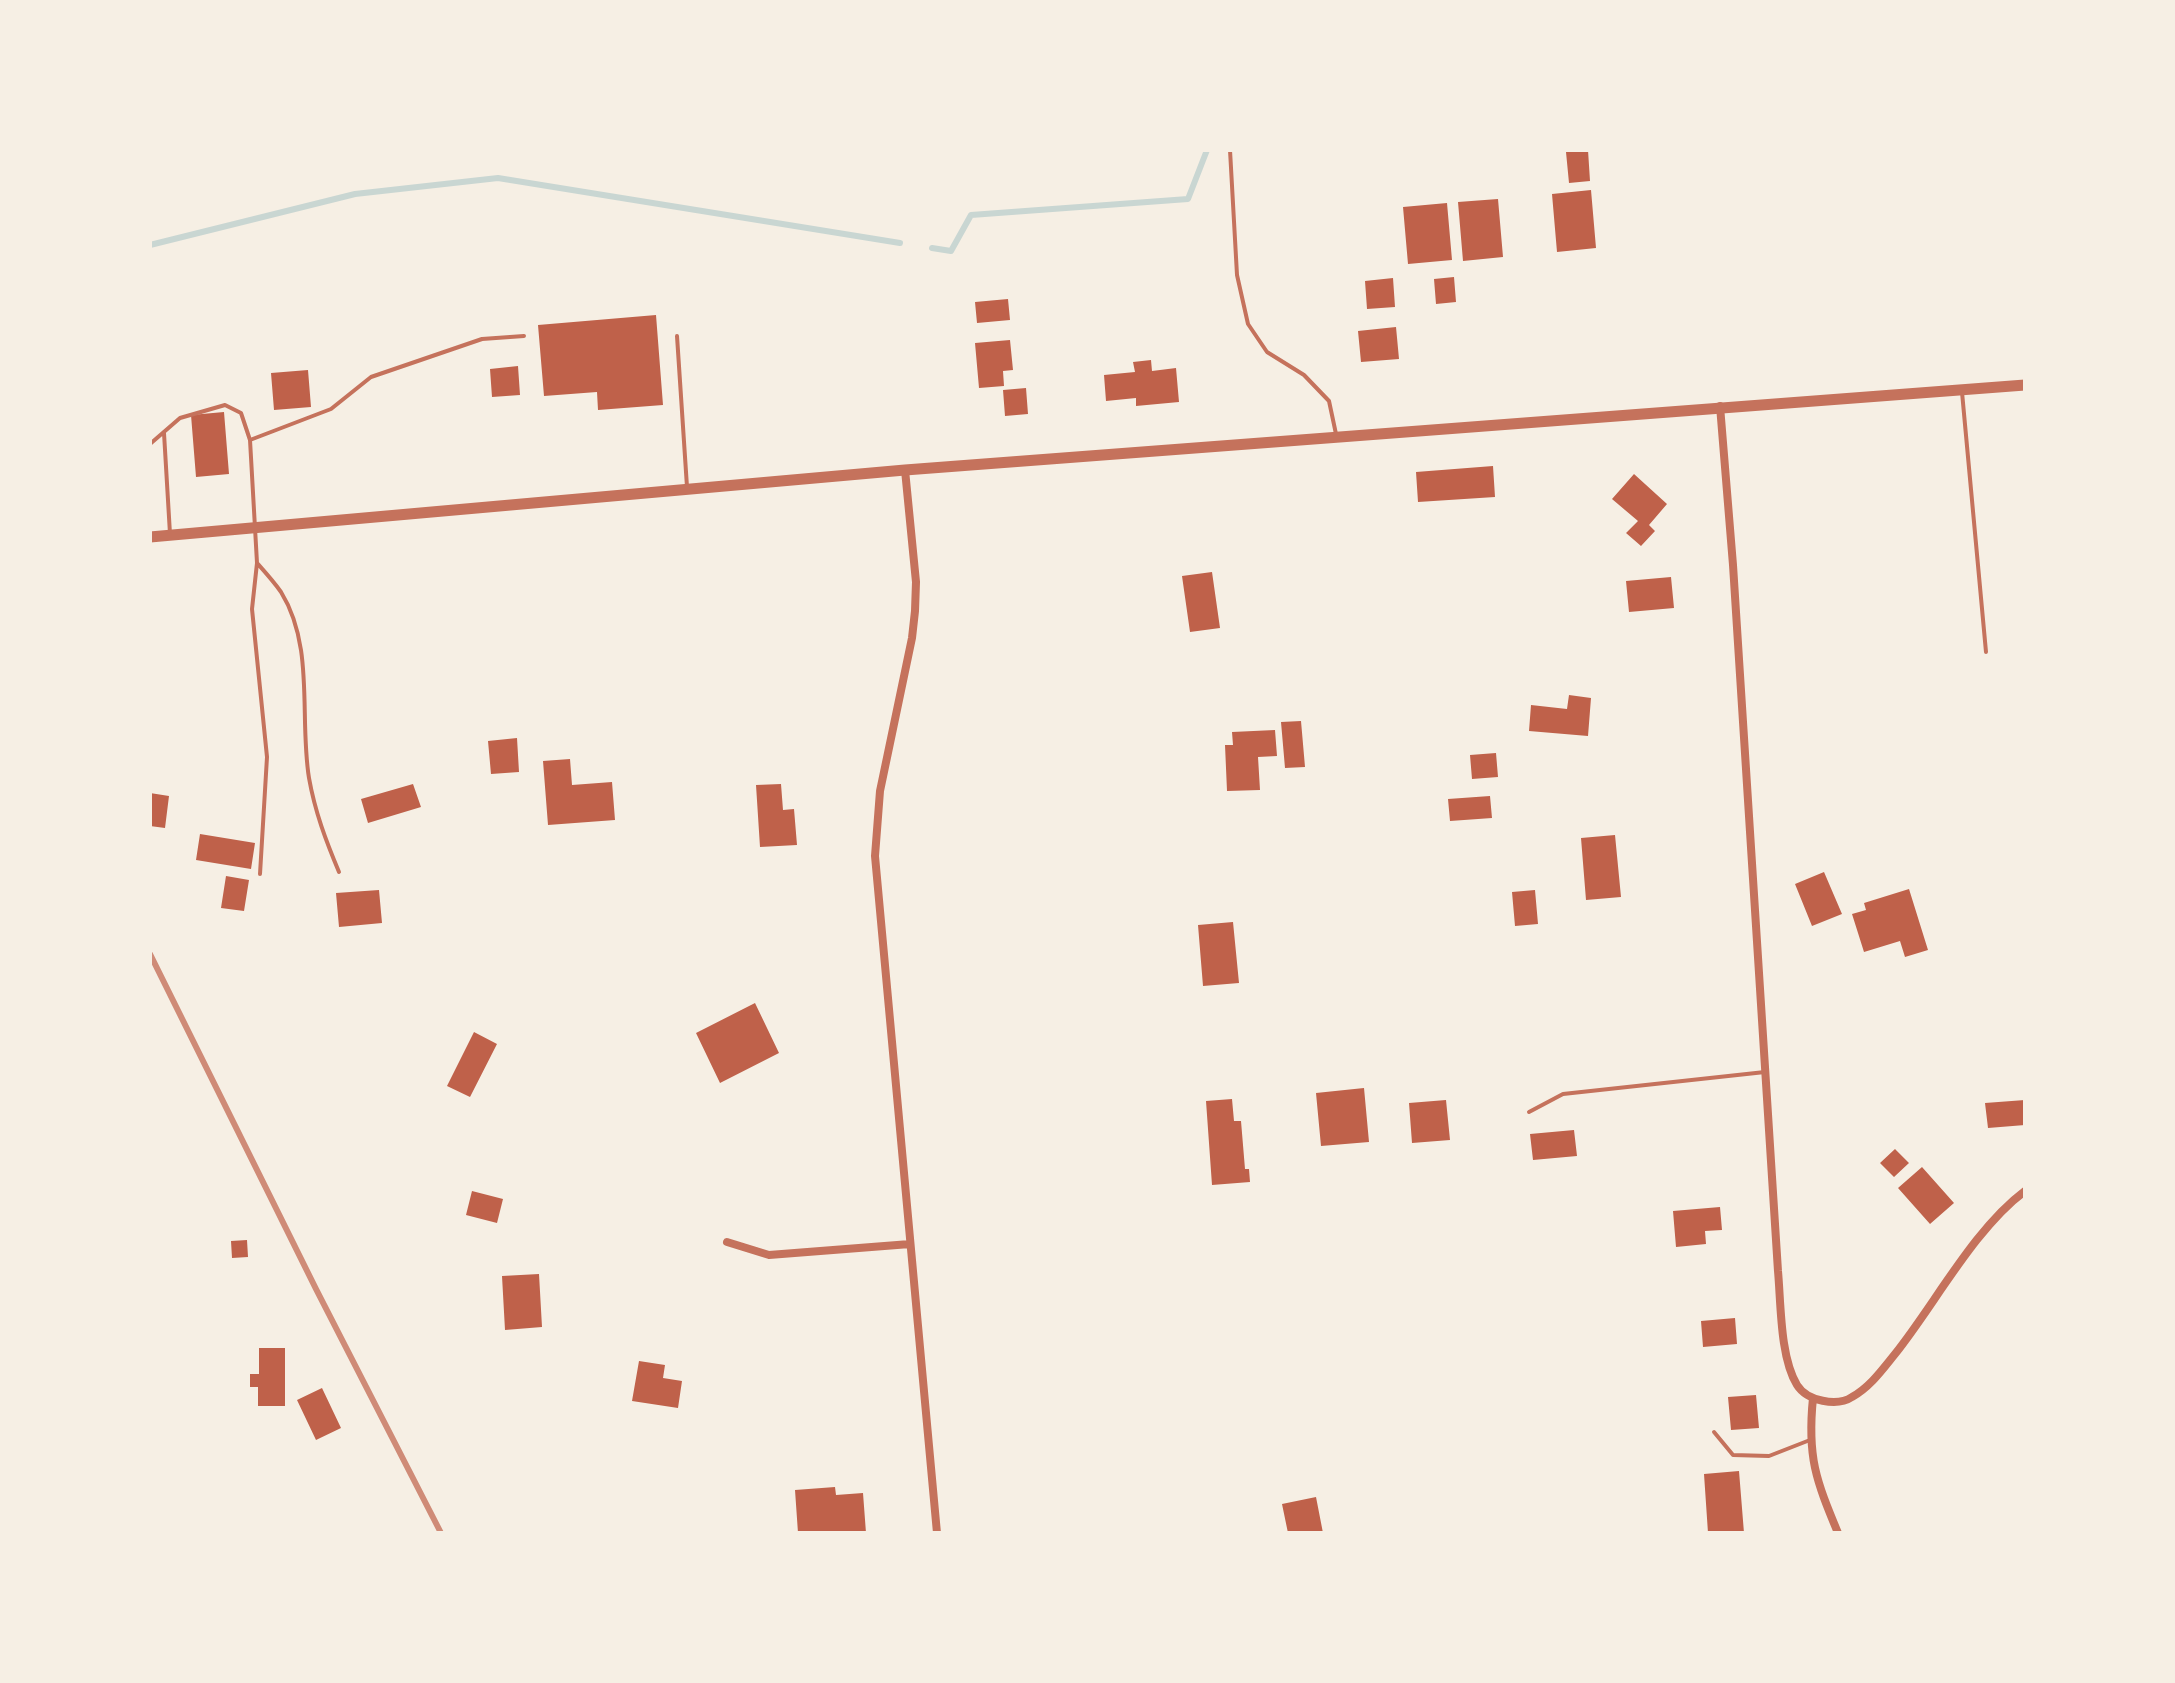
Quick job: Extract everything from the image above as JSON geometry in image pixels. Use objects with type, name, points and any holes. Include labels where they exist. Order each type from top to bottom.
[{"type":"street","points":[[150,537],[905,470],[2025,385]]},
{"type":"street","points":[[1720,406],[1778,1271],[1785,1340],[1798,1388],[1813,1398],[1833,1402],[1850,1399],[1874,1380],[1971,1250],[1996,1219],[2025,1191]]},
{"type":"street","points":[[905,470],[916,582],[915,611],[882,779],[875,856],[937,1533]]},
{"type":"street","points":[[727,1242],[769,1255],[910,1244]]},
{"type":"street","points":[[1813,1398],[1811,1456],[1818,1484],[1838,1533]]},
{"type":"lane","points":[[1230,150],[1237,275],[1248,324],[1267,352],[1304,375],[1329,401],[1336,436]]},
{"type":"lane","points":[[250,440],[331,409],[371,377],[482,339],[524,336]]},
{"type":"lane","points":[[677,336],[687,489]]},
{"type":"lane","points":[[1962,389],[1986,652]]},
{"type":"lane","points":[[150,444],[180,418],[225,405],[241,413],[250,440],[257,563],[252,609],[267,757],[260,874]]},
{"type":"lane","points":[[164,433],[170,536]]},
{"type":"lane","points":[[257,563],[281,592],[297,629],[309,775],[318,821],[339,872]]},
{"type":"lane","points":[[1529,1112],[1563,1094],[1765,1072]]},
{"type":"lane","points":[[1714,1432],[1733,1455],[1769,1456],[1810,1440]]},
{"type":"building","points":[[1588,150],[1590,181],[1569,183],[1566,152]]},
{"type":"building","points":[[1591,190],[1596,248],[1557,252],[1552,194]]},
{"type":"building","points":[[1498,199],[1503,257],[1463,261],[1458,202]]},
{"type":"building","points":[[1447,203],[1452,260],[1408,264],[1403,207]]},
{"type":"building","points":[[1454,277],[1456,302],[1436,304],[1434,279]]},
{"type":"building","points":[[1393,278],[1395,307],[1367,309],[1365,281]]},
{"type":"building","points":[[1008,299],[1010,320],[977,323],[975,302]]},
{"type":"building","points":[[656,315],[663,405],[598,410],[597,392],[544,396],[538,325]]},
{"type":"building","points":[[1396,327],[1399,359],[1361,362],[1358,331]]},
{"type":"building","points":[[1010,340],[1013,370],[1003,371],[1004,386],[979,388],[975,343]]},
{"type":"building","points":[[1151,360],[1152,371],[1176,368],[1179,402],[1136,406],[1136,398],[1106,401],[1104,375],[1135,372],[1133,362]]},
{"type":"building","points":[[518,366],[520,395],[492,397],[490,369]]},
{"type":"building","points":[[308,370],[311,407],[274,410],[271,373]]},
{"type":"building","points":[[1026,388],[1028,414],[1005,416],[1003,390]]},
{"type":"building","points":[[224,412],[229,474],[196,477],[191,415]]},
{"type":"building","points":[[1493,466],[1495,497],[1418,502],[1416,472]]},
{"type":"building","points":[[1634,474],[1667,504],[1649,525],[1655,531],[1641,546],[1626,533],[1638,521],[1612,499]]},
{"type":"building","points":[[1212,572],[1220,628],[1190,632],[1182,576]]},
{"type":"building","points":[[1671,577],[1674,608],[1629,612],[1626,581]]},
{"type":"building","points":[[1569,695],[1591,698],[1588,736],[1529,731],[1531,705],[1567,709]]},
{"type":"building","points":[[1301,721],[1305,767],[1285,768],[1281,722]]},
{"type":"building","points":[[1275,730],[1277,756],[1258,757],[1260,790],[1227,791],[1225,745],[1233,745],[1232,732]]},
{"type":"building","points":[[517,738],[519,772],[491,774],[488,741]]},
{"type":"building","points":[[1496,753],[1498,777],[1472,779],[1470,755]]},
{"type":"building","points":[[570,759],[572,785],[612,782],[615,820],[548,825],[543,761]]},
{"type":"building","points":[[413,784],[421,807],[368,823],[361,799]]},
{"type":"building","points":[[781,784],[783,810],[794,809],[797,845],[760,847],[756,785]]},
{"type":"building","points":[[150,793],[169,796],[165,828],[150,826]]},
{"type":"building","points":[[1490,796],[1492,818],[1450,821],[1448,799]]},
{"type":"building","points":[[200,834],[255,843],[251,869],[196,860]]},
{"type":"building","points":[[1615,835],[1621,897],[1586,900],[1581,838]]},
{"type":"building","points":[[1824,872],[1842,914],[1812,926],[1795,884]]},
{"type":"building","points":[[226,876],[249,880],[244,911],[221,908]]},
{"type":"building","points":[[1909,889],[1928,950],[1905,957],[1900,941],[1864,952],[1852,914],[1866,910],[1864,903]]},
{"type":"building","points":[[379,890],[382,923],[339,927],[336,893]]},
{"type":"building","points":[[1535,890],[1538,924],[1515,926],[1512,892]]},
{"type":"building","points":[[1233,922],[1239,983],[1203,986],[1198,925]]},
{"type":"building","points":[[755,1003],[779,1053],[720,1083],[696,1033]]},
{"type":"building","points":[[474,1032],[497,1044],[470,1097],[447,1086]]},
{"type":"building","points":[[1364,1088],[1369,1142],[1321,1146],[1316,1093]]},
{"type":"building","points":[[1232,1099],[1234,1121],[1241,1121],[1245,1169],[1249,1169],[1250,1182],[1212,1185],[1206,1101]]},
{"type":"building","points":[[1446,1100],[1450,1140],[1412,1143],[1409,1103]]},
{"type":"building","points":[[2025,1100],[2025,1125],[1988,1128],[1985,1103]]},
{"type":"building","points":[[1574,1130],[1577,1156],[1533,1160],[1530,1134]]},
{"type":"building","points":[[1895,1149],[1909,1163],[1894,1177],[1880,1163]]},
{"type":"building","points":[[1922,1167],[1954,1203],[1930,1224],[1898,1188]]},
{"type":"building","points":[[472,1191],[503,1199],[497,1223],[466,1215]]},
{"type":"building","points":[[1720,1207],[1722,1230],[1705,1231],[1706,1244],[1676,1247],[1673,1211]]},
{"type":"building","points":[[247,1240],[248,1257],[232,1258],[231,1241]]},
{"type":"building","points":[[539,1274],[542,1327],[505,1330],[502,1276]]},
{"type":"building","points":[[1735,1318],[1737,1344],[1703,1347],[1701,1321]]},
{"type":"building","points":[[259,1348],[285,1348],[285,1406],[258,1406],[258,1387],[250,1387],[250,1374],[259,1374]]},
{"type":"building","points":[[639,1361],[665,1365],[663,1378],[682,1381],[678,1408],[632,1401]]},
{"type":"building","points":[[322,1388],[341,1428],[316,1440],[297,1400]]},
{"type":"building","points":[[1756,1395],[1759,1428],[1731,1430],[1728,1397]]},
{"type":"building","points":[[1739,1471],[1744,1533],[1708,1533],[1704,1474]]},
{"type":"building","points":[[835,1487],[836,1495],[863,1493],[866,1533],[798,1533],[795,1490]]},
{"type":"building","points":[[1316,1497],[1323,1533],[1288,1533],[1282,1504]]},
{"type":"waterway","points":[[932,248],[951,251],[971,215],[1188,199],[1207,150]]},
{"type":"waterway","points":[[150,245],[355,194],[498,178],[900,243]]},
{"type":"railway","points":[[150,954],[441,1533]]}]
